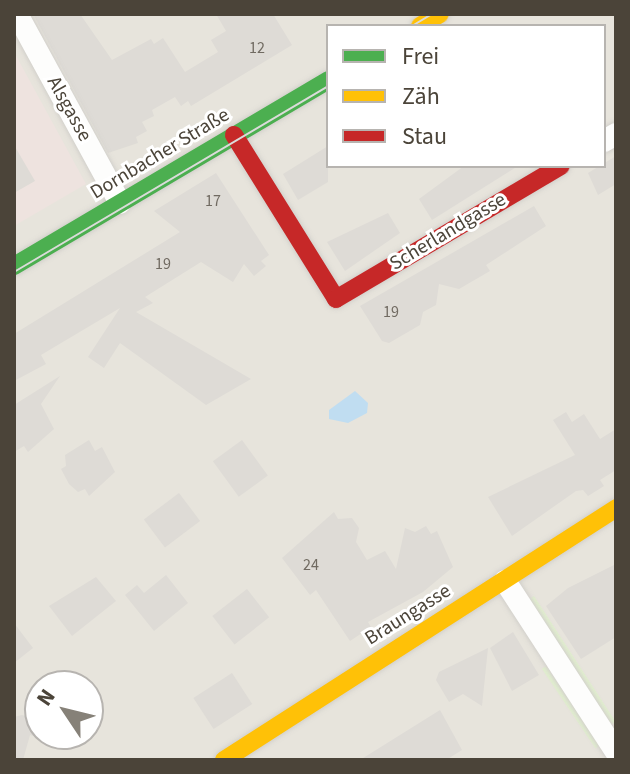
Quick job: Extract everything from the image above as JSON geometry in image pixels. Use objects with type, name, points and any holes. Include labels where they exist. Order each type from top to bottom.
[{"type":"street","name":"Alsgasse","points":[[17,14],[120,203]]},
{"type":"street","name":"Dornbacher Straße","points":[[14,266],[326,81]]},
{"type":"street","name":"Scherlandgasse","points":[[234,135],[336,299],[558,168]]},
{"type":"street","name":"Braungasse","points":[[224,760],[616,508]]},
{"type":"street","points":[[505,581],[616,752]]},
{"type":"shaded area","points":[[14,14],[616,14],[616,760],[14,760]]},
{"type":"shaded area","points":[[14,52],[86,184],[14,226]]},
{"type":"green space","points":[[534,596],[616,722],[612,725],[530,599]]},
{"type":"green space","points":[[546,666],[600,746],[596,748],[542,669]]},
{"type":"water","points":[[355,391],[368,403],[367,413],[348,423],[329,419],[329,410]]},
{"type":"building","points":[[33,14],[80,14],[112,60],[151,39],[154,44],[163,38],[185,72],[218,52],[211,40],[226,31],[216,14],[273,14],[292,45],[191,106],[188,101],[181,106],[175,97],[152,110],[154,116],[142,122],[147,131],[136,137],[138,143],[108,153]]},
{"type":"building","points":[[14,145],[35,181],[14,193]]},
{"type":"building","points":[[326,147],[328,182],[298,200],[283,174]]},
{"type":"building","points":[[616,156],[616,184],[598,195],[588,173],[596,168],[606,168],[606,162]]},
{"type":"building","points":[[461,168],[515,168],[432,220],[419,199]]},
{"type":"building","points":[[216,173],[269,255],[261,261],[266,266],[254,276],[244,264],[233,282],[201,262],[145,297],[153,303],[136,312],[251,379],[206,405],[120,343],[104,368],[88,357],[120,308],[41,355],[46,364],[14,381],[14,334],[180,232],[154,211]]},
{"type":"building","points":[[534,206],[546,226],[486,265],[490,271],[459,289],[439,284],[436,305],[423,312],[420,325],[389,343],[382,341],[360,306]]},
{"type":"building","points":[[388,213],[400,233],[345,271],[327,242]]},
{"type":"building","points":[[60,376],[41,404],[54,429],[28,452],[24,446],[14,452],[14,405]]},
{"type":"building","points":[[566,412],[572,422],[584,414],[600,439],[616,429],[616,470],[600,480],[604,486],[588,496],[583,490],[576,491],[512,536],[488,497],[575,455],[553,420]]},
{"type":"building","points":[[89,440],[95,451],[102,447],[115,472],[89,496],[85,489],[78,492],[69,484],[61,469],[66,466],[65,455]]},
{"type":"building","points":[[242,440],[268,476],[239,497],[213,461]]},
{"type":"building","points":[[179,493],[200,521],[165,547],[144,519]]},
{"type":"building","points":[[334,512],[338,519],[352,518],[359,528],[356,542],[367,560],[385,551],[396,569],[405,528],[415,532],[426,526],[431,534],[437,531],[453,567],[423,592],[368,622],[371,627],[350,641],[316,590],[310,595],[282,558]]},
{"type":"building","points":[[616,564],[616,637],[581,659],[546,606],[568,588]]},
{"type":"building","points":[[166,575],[188,603],[154,631],[125,595],[137,585],[144,593]]},
{"type":"building","points":[[96,577],[116,601],[72,636],[49,606]]},
{"type":"building","points":[[247,589],[269,617],[234,644],[212,616]]},
{"type":"building","points":[[14,623],[33,648],[14,663]]},
{"type":"building","points":[[513,632],[539,675],[512,691],[490,648]]},
{"type":"building","points":[[488,648],[482,706],[463,694],[449,702],[436,680],[439,672]]},
{"type":"building","points":[[232,673],[252,704],[214,729],[193,698]]},
{"type":"building","points":[[440,710],[462,750],[446,760],[360,760]]},
{"type":"building","points":[[24,716],[26,750],[23,760],[14,760],[14,717]]},
{"type":"tram line","points":[[415,24],[432,14]]},
{"type":"tram line","points":[[14,272],[326,87]]},
{"type":"traffic: fast","points":[[14,266],[326,81]]},
{"type":"traffic: slow","points":[[423,24],[440,14]]},
{"type":"traffic: slow","points":[[224,760],[616,508]]},
{"type":"traffic: jam","points":[[234,135],[336,299],[558,168]]}]
